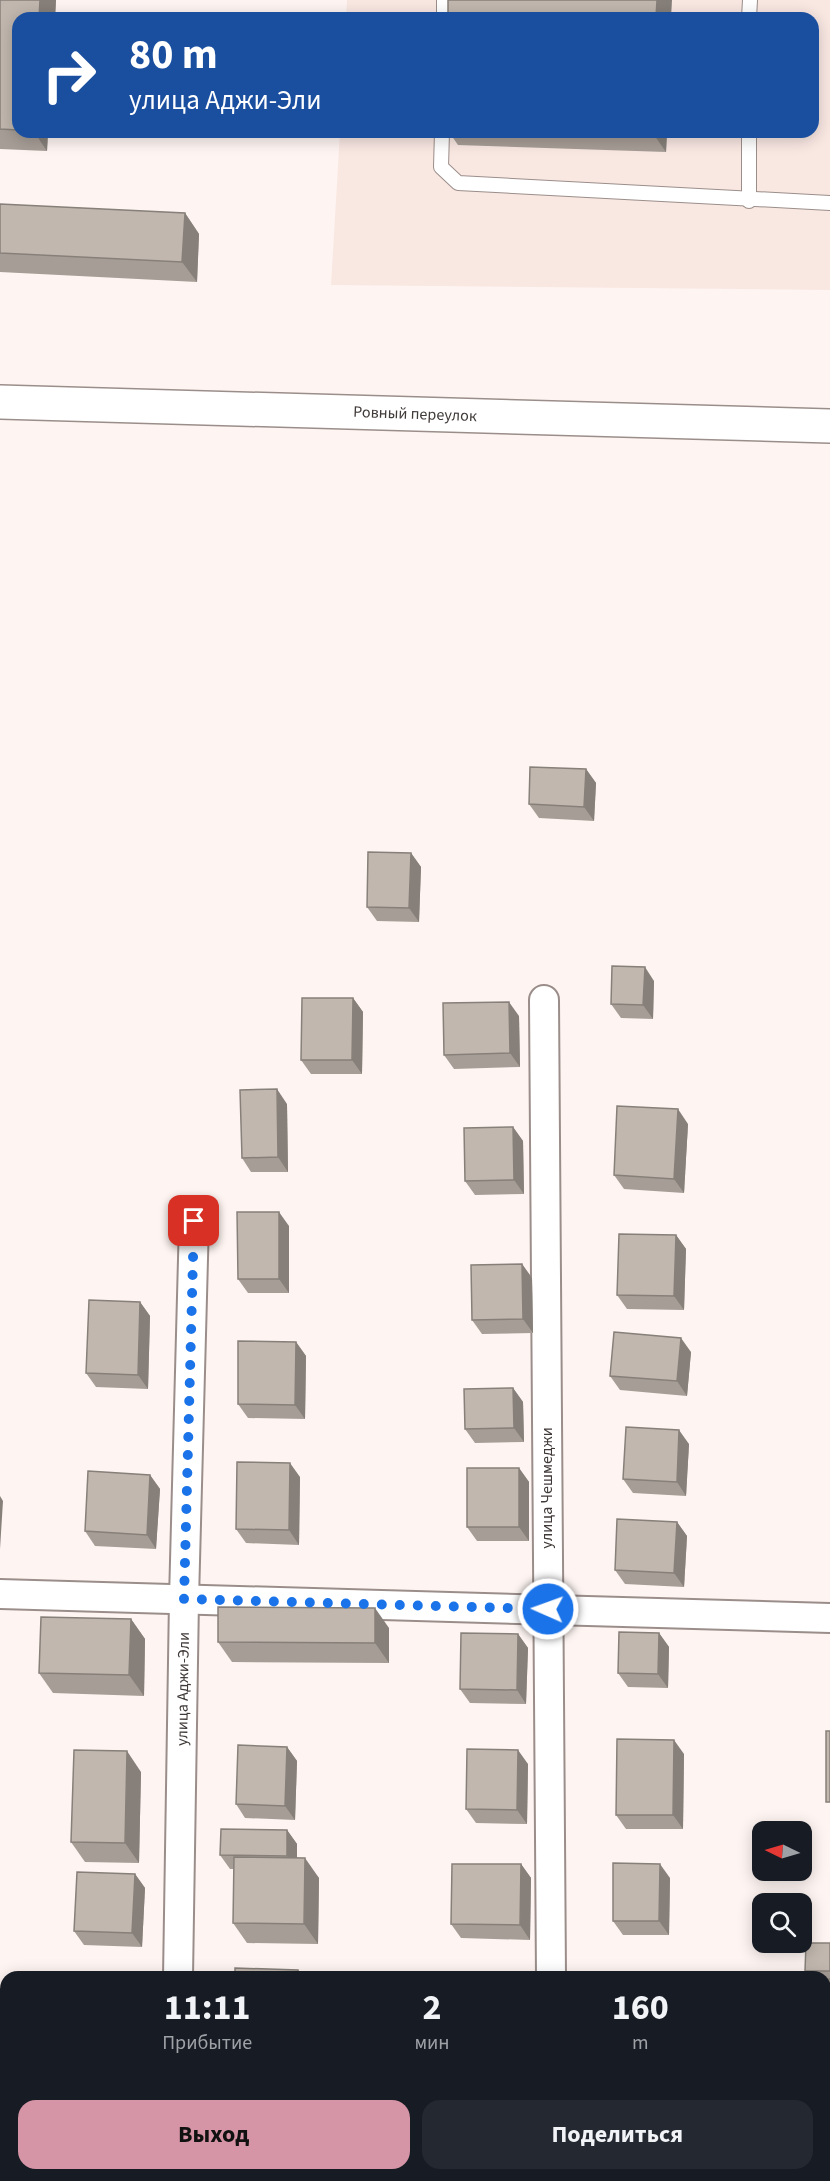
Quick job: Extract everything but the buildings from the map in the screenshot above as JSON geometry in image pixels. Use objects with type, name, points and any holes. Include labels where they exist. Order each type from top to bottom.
[{"type":"street","name":"Ровный переулок","points":[[0,402],[830,426]]},
{"type":"street","name":"улица Чешмеджи","points":[[544,1000],[551,1971]]},
{"type":"street","name":"улица Аджи-Эли","points":[[178,1971],[184,1599],[194,1221]]},
{"type":"street","points":[[0,1594],[830,1618]]},
{"type":"lane","points":[[442,138],[441,167],[458,183],[749,201],[830,203]]},
{"type":"lane","points":[[749,138],[749,201]]},
{"type":"shaded area","points":[[347,0],[830,0],[830,290],[331,285],[340,138],[819,138],[819,12],[346,12]]},
{"type":"route","points":[[194,1221],[184,1599],[548,1609]]}]
